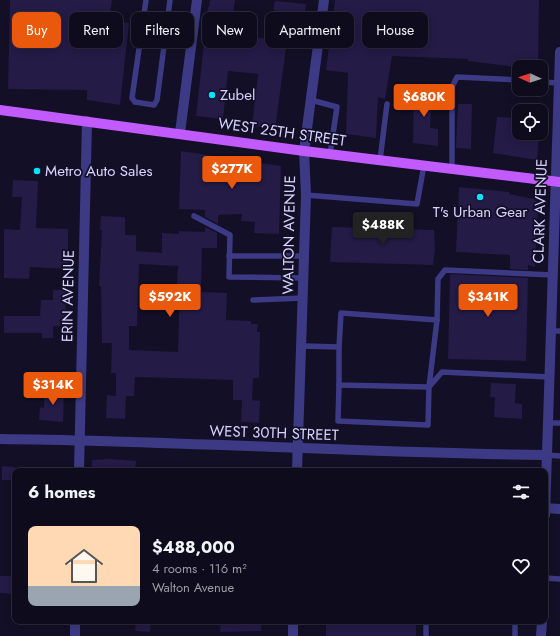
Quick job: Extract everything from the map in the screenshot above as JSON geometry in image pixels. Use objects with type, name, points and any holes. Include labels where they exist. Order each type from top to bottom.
[{"type":"main road","name":"WEST 25TH STREET","points":[[0,110],[330,154],[558,182]]},
{"type":"street","points":[[180,133],[197,0]]},
{"type":"street","name":"WALTON AVENUE","points":[[297,468],[306,195],[304,150],[324,0]]},
{"type":"street","name":"CLARK AVENUE","points":[[547,468],[549,377],[555,331],[553,275],[558,182],[560,52]]},
{"type":"street","name":"ERIN AVENUE","points":[[79,468],[87,121]]},
{"type":"street","name":"WEST 30TH STREET","points":[[0,439],[79,440],[297,450],[547,456]]},
{"type":"street","points":[[548,508],[560,509]]},
{"type":"street","points":[[75,624],[75,636]]},
{"type":"street","points":[[293,624],[293,636]]},
{"type":"street","points":[[541,636],[542,624]]},
{"type":"lane","points":[[146,0],[132,98],[135,102],[154,105],[157,100],[170,0]]},
{"type":"lane","points":[[452,169],[452,87],[457,77],[512,80]]},
{"type":"lane","points":[[548,82],[560,83]]},
{"type":"lane","points":[[310,100],[337,107],[330,154]]},
{"type":"lane","points":[[380,160],[387,104]]},
{"type":"lane","points":[[306,195],[417,204],[424,165]]},
{"type":"lane","points":[[194,216],[230,235],[229,276],[304,278]]},
{"type":"lane","points":[[229,256],[304,256]]},
{"type":"lane","points":[[437,320],[341,313],[338,421],[428,425],[429,387],[437,320],[438,279],[446,270],[553,275]]},
{"type":"lane","points":[[254,300],[303,298]]},
{"type":"lane","points":[[302,346],[339,347]]},
{"type":"lane","points":[[429,387],[442,372],[549,377]]},
{"type":"lane","points":[[339,385],[429,387]]},
{"type":"lane","points":[[548,423],[560,423]]},
{"type":"lane","points":[[547,456],[560,456]]},
{"type":"lane","points":[[548,578],[560,579]]},
{"type":"lane","points":[[426,624],[426,636]]},
{"type":"lane","points":[[515,624],[515,636]]},
{"type":"building","points":[[10,0],[112,0],[110,12],[69,12],[69,48],[123,48],[123,22],[129,23],[120,105],[87,100],[87,90],[8,89]]},
{"type":"building","points":[[210,0],[235,0],[233,12],[207,12]]},
{"type":"building","points":[[335,0],[539,0],[538,60],[512,60],[512,66],[468,61],[468,59],[392,56],[385,99],[378,97],[376,138],[346,134],[348,73],[326,70],[329,48],[354,48],[354,12],[333,12]]},
{"type":"building","points":[[275,1],[306,4],[305,12],[278,12],[273,10]]},
{"type":"building","points":[[257,38],[265,39],[265,48],[286,48],[275,129],[252,126],[258,74],[228,71],[223,119],[196,116],[203,48],[257,48]]},
{"type":"building","points":[[414,86],[432,87],[430,128],[438,129],[438,146],[413,143]]},
{"type":"building","points":[[458,104],[472,104],[471,149],[456,148]]},
{"type":"building","points":[[497,117],[512,118],[512,140],[538,140],[537,160],[493,153]]},
{"type":"building","points":[[181,151],[281,166],[279,234],[254,233],[255,222],[241,221],[242,214],[218,215],[218,224],[205,217],[205,210],[179,209]]},
{"type":"building","points":[[13,180],[38,181],[36,228],[68,229],[68,269],[30,267],[29,279],[4,278],[4,229],[20,230],[22,197],[12,197]]},
{"type":"building","points":[[459,187],[509,192],[509,194],[534,199],[538,203],[535,267],[528,265],[528,270],[510,269],[510,255],[456,252]]},
{"type":"building","points":[[101,216],[125,217],[125,235],[136,235],[136,251],[162,253],[162,233],[179,234],[179,231],[205,232],[205,227],[217,233],[217,248],[202,248],[201,292],[227,293],[226,320],[251,321],[251,324],[258,324],[257,332],[260,332],[259,378],[253,378],[252,400],[260,401],[259,423],[241,422],[242,400],[233,400],[233,380],[175,378],[135,377],[134,396],[126,396],[125,419],[106,418],[107,395],[116,396],[116,373],[111,373],[112,343],[102,343],[101,286],[99,286],[102,230],[100,230]],"holes":[[[139,264],[178,266],[177,284],[180,284],[178,352],[129,350],[129,326],[137,326]]]},
{"type":"building","points":[[332,227],[434,230],[435,249],[433,265],[330,262]]},
{"type":"building","points":[[450,274],[528,278],[526,361],[448,359]]},
{"type":"building","points":[[53,290],[66,290],[65,326],[53,326],[53,338],[42,338],[42,333],[4,333],[4,316],[40,316],[41,300],[53,300]]},
{"type":"building","points":[[491,383],[516,384],[515,403],[522,404],[522,419],[494,417],[495,397],[490,397]]},
{"type":"building","points":[[45,388],[64,389],[63,422],[39,420],[40,407],[44,408]]},
{"type":"building","points":[[112,459],[136,461],[135,468],[92,468],[92,460]]},
{"type":"building","points":[[2,466],[15,467],[12,468],[12,480],[2,480]]},
{"type":"building","points":[[0,576],[12,576],[12,594],[0,593]]},
{"type":"building","points":[[136,624],[151,624],[150,632],[135,631]]},
{"type":"building","points":[[221,624],[262,624],[261,631],[220,632]]},
{"type":"building","points":[[326,624],[416,624],[416,636],[326,636]]},
{"type":"place","name":"Zubel","points":[[212,95]]},
{"type":"place","name":"Metro Auto Sales","points":[[37,171]]},
{"type":"place","name":"T's Urban Gear","points":[[480,197]]}]
